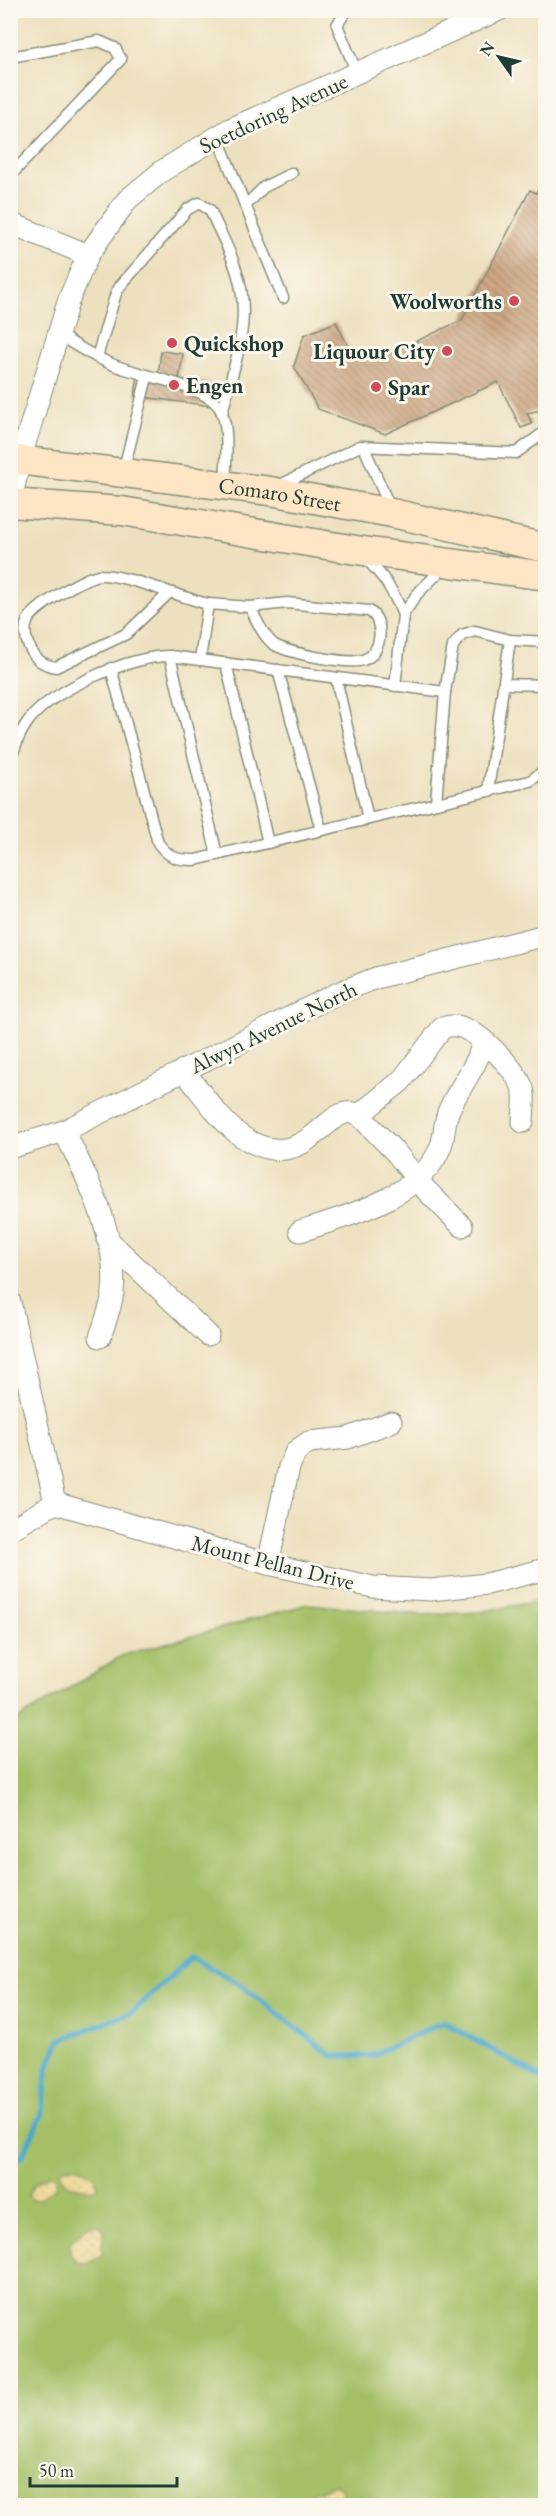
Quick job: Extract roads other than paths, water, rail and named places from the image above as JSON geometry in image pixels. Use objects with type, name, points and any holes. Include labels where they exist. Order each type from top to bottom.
[{"type":"street","name":"Soetdoring Avenue","points":[[11,504],[15,460],[88,255],[128,200],[162,171],[217,136],[500,10]]},
{"type":"street","points":[[10,224],[88,255]]},
{"type":"street","name":"Comaro Street","points":[[15,460],[270,491],[392,513],[546,548]]},
{"type":"street","name":"Comaro Street","points":[[11,504],[122,511],[356,550],[546,576]]},
{"type":"street","name":"Alwyn Avenue North","points":[[10,1148],[64,1131],[301,1009],[376,978],[546,935]]},
{"type":"street","points":[[359,1115],[401,1081],[442,1028],[455,1026],[468,1030],[483,1041],[511,1069],[523,1090],[523,1122]]},
{"type":"street","points":[[300,1231],[353,1215],[390,1198],[416,1178],[440,1147],[448,1112],[474,1067],[483,1041]]},
{"type":"street","points":[[183,1070],[240,1135],[266,1149],[291,1149],[310,1138],[341,1114],[354,1112],[462,1226]]},
{"type":"street","points":[[64,1131],[91,1183],[112,1261],[113,1294],[100,1337]]},
{"type":"street","points":[[107,1239],[208,1335]]},
{"type":"street","points":[[10,1530],[55,1503],[12,1315]]},
{"type":"street","points":[[268,1564],[289,1467],[296,1451],[309,1442],[348,1438],[391,1422]]},
{"type":"street","name":"Mount Pellan Drive","points":[[55,1503],[268,1564],[373,1587],[431,1590],[487,1584],[546,1569]]},
{"type":"lane","points":[[347,10],[337,25],[357,74]]},
{"type":"lane","points":[[10,57],[99,41],[115,48],[121,59],[10,176]]},
{"type":"lane","points":[[217,136],[283,298]]},
{"type":"lane","points":[[245,206],[264,187],[292,173]]},
{"type":"lane","points":[[97,357],[116,293],[121,285],[188,210],[199,203],[204,205],[210,210],[236,268],[242,295],[241,333],[222,413],[225,484]]},
{"type":"lane","points":[[58,334],[97,357],[147,377],[198,391],[212,399],[222,413]]},
{"type":"lane","points":[[123,472],[147,377]]},
{"type":"lane","points":[[270,491],[362,446],[516,453],[546,431]]},
{"type":"lane","points":[[362,446],[392,513]]},
{"type":"lane","points":[[356,550],[384,577],[393,590],[403,615],[395,686]]},
{"type":"lane","points":[[403,615],[421,589],[448,564]]},
{"type":"lane","points":[[169,593],[126,634],[56,667],[36,659],[27,643],[25,630],[28,620],[37,609],[89,577],[100,574],[116,577],[208,604],[250,607],[287,603],[369,611],[376,615],[380,622],[378,647],[371,656],[362,661],[322,657],[282,649],[267,638],[250,607]]},
{"type":"lane","points":[[200,660],[208,604]]},
{"type":"lane","points":[[436,803],[445,692],[453,646],[462,635],[475,631],[510,640],[546,642]]},
{"type":"lane","points":[[488,791],[510,640]]},
{"type":"lane","points":[[10,762],[16,741],[29,720],[45,705],[111,668],[149,656],[170,656],[445,692]]},
{"type":"lane","points":[[170,656],[217,855]]},
{"type":"lane","points":[[226,663],[268,843]]},
{"type":"lane","points":[[111,668],[158,843],[167,855],[178,860],[195,860],[530,781],[546,770]]},
{"type":"lane","points":[[278,670],[321,830]]},
{"type":"lane","points":[[336,678],[368,819]]},
{"type":"lane","points":[[504,684],[546,685]]},
{"type":"waterway","points":[[10,2163],[22,2156],[42,2115],[47,2070],[60,2040],[133,2012],[191,1957],[241,1985],[332,2056],[371,2056],[444,2022],[546,2081]]},
{"type":"place","name":"Woolworths","points":[[514,301]]},
{"type":"place","name":"Quickshop","points":[[172,343]]},
{"type":"place","name":"Liquour City","points":[[447,351]]},
{"type":"place","name":"Engen","points":[[174,385]]},
{"type":"place","name":"Spar","points":[[376,387]]}]
